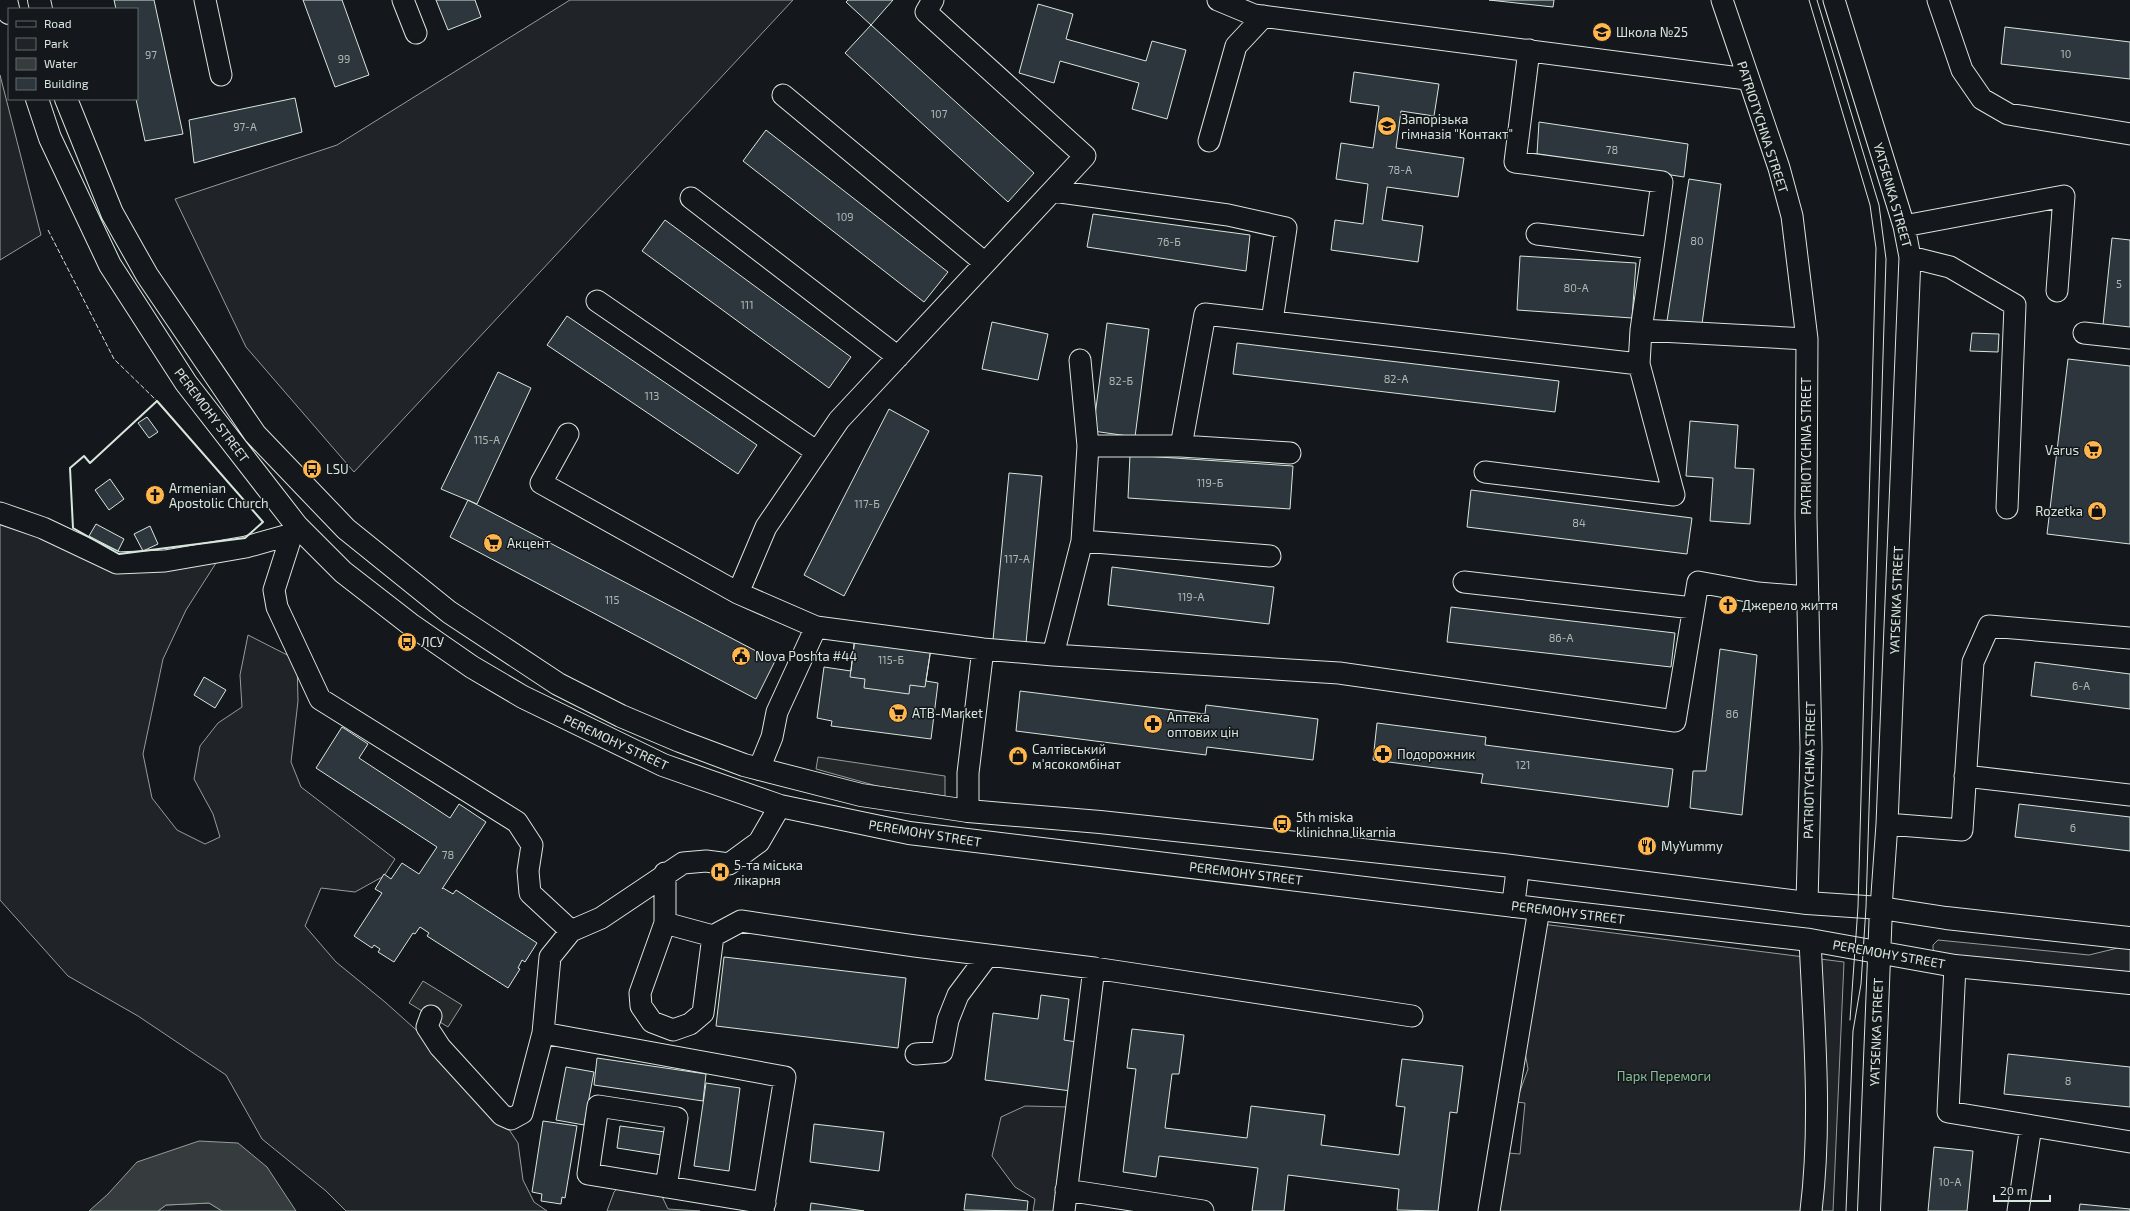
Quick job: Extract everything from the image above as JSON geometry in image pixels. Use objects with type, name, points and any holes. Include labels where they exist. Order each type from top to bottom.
[{"type":"main road","name":"PEREMOHY STREET","points":[[37,100],[50,138],[110,265],[186,383],[294,530],[343,572],[410,624],[472,667],[523,697],[663,765],[780,806],[909,833],[1513,906],[1810,940],[1955,966],[2130,983]]},
{"type":"main road","name":"PEREMOHY STREET","points":[[66,100],[112,213],[147,275],[255,434],[346,529],[449,612],[558,684],[621,716],[680,741],[759,769],[860,795],[968,811],[1100,822],[1518,867],[1807,903],[1881,908],[1946,918],[2130,938]]},
{"type":"main road","points":[[1513,906],[1518,867]]},
{"type":"main road","name":"YATSENKA STREET","points":[[1869,1211],[1881,908]]},
{"type":"street","points":[[205,0],[221,75]]},
{"type":"street","points":[[403,0],[416,33]]},
{"type":"street","points":[[738,593],[766,526],[839,420],[1085,156],[926,12],[933,0]]},
{"type":"street","points":[[1218,0],[1254,15],[1747,79]]},
{"type":"street","name":"PATRIOTYCHNA STREET","points":[[1722,0],[1747,79],[1779,168],[1792,216],[1807,339],[1806,516],[1811,748],[1807,903]]},
{"type":"street","name":"YATSENKA STREET","points":[[1834,0],[1904,226],[1910,257],[1887,824],[1881,908]]},
{"type":"street","points":[[1938,0],[1962,70],[1982,99],[2008,114],[2130,134]]},
{"type":"street","points":[[1209,141],[1236,46],[1264,16]]},
{"type":"street","points":[[1486,472],[1674,495],[1639,364],[1641,330],[1662,182],[1515,162],[1529,50]]},
{"type":"street","points":[[783,95],[985,263]]},
{"type":"street","points":[[1053,191],[1228,216],[1286,228],[1272,321]]},
{"type":"street","points":[[1904,226],[2064,196],[2057,291]]},
{"type":"street","points":[[691,198],[898,357]]},
{"type":"street","points":[[1537,234],[1653,248]]},
{"type":"street","points":[[1910,257],[1950,267],[2015,305],[2007,508]]},
{"type":"street","points":[[597,301],[817,452]]},
{"type":"street","points":[[1181,446],[1205,314],[1639,364]]},
{"type":"street","points":[[1641,330],[1807,339]]},
{"type":"street","points":[[2084,333],[2130,338]]},
{"type":"street","points":[[1053,655],[1082,541],[1088,446],[1080,360]]},
{"type":"street","points":[[568,434],[541,483],[738,593],[816,627],[983,649],[1053,655],[1339,673],[1675,720],[1698,582],[1758,593],[1808,597]]},
{"type":"street","points":[[1088,446],[1181,446],[1290,453]]},
{"type":"street","points":[[0,513],[43,528],[117,563],[165,561],[246,547],[294,530]]},
{"type":"street","points":[[294,530],[274,590],[277,607],[320,699],[517,822],[532,845],[528,871],[530,893],[571,931]]},
{"type":"street","points":[[1082,541],[1270,556]]},
{"type":"street","points":[[1464,582],[1694,608]]},
{"type":"street","points":[[1887,824],[1962,830],[1973,662],[1989,626],[2130,638]]},
{"type":"street","points":[[759,769],[772,737],[778,712],[816,627]]},
{"type":"street","points":[[968,811],[968,773],[983,649]]},
{"type":"street","points":[[1965,776],[2130,795]]},
{"type":"street","points":[[430,1016],[427,1027],[440,1048],[502,1115],[511,1119],[522,1113],[543,1033],[550,957],[571,931],[601,918],[683,863],[706,861],[729,864],[759,842],[780,806]]},
{"type":"street","points":[[665,874],[665,923],[640,993],[642,1006],[652,1022],[673,1030],[690,1024],[703,1013],[713,936]]},
{"type":"street","points":[[1489,1211],[1539,909]]},
{"type":"street","points":[[665,923],[713,936],[741,921],[1094,968],[1412,1016]]},
{"type":"street","points":[[1810,940],[1816,1082],[1811,1211]]},
{"type":"street","points":[[916,1054],[942,1052],[948,1020],[958,995],[988,955]]},
{"type":"street","points":[[1955,966],[1948,1112],[2130,1142]]},
{"type":"street","points":[[1064,1211],[1094,968]]},
{"type":"street","points":[[543,1033],[785,1077],[764,1207],[666,1187],[588,1174],[598,1106],[677,1118],[666,1187]]},
{"type":"street","points":[[2018,1211],[2031,1126]]},
{"type":"street","points":[[1066,1190],[1203,1211]]},
{"type":"green space","points":[[570,0],[793,0],[354,472],[246,347],[175,199],[337,145]]},
{"type":"green space","points":[[0,75],[41,235],[0,260]]},
{"type":"green space","points":[[0,520],[159,569],[216,563],[186,610],[163,659],[143,754],[152,798],[177,830],[205,844],[220,837],[213,814],[194,779],[200,746],[218,723],[242,707],[240,675],[248,635],[297,660],[298,701],[291,762],[301,787],[395,859],[384,876],[355,892],[321,888],[305,926],[336,962],[385,1002],[433,1045],[496,1110],[518,1143],[523,1180],[534,1202],[547,1211],[346,1211],[326,1191],[262,1139],[226,1075],[138,1016],[68,976],[0,900]]},
{"type":"green space","name":"Парк Перемоги","points":[[1542,924],[1844,962],[1833,1211],[1492,1211],[1508,1153],[1520,1154],[1525,1103],[1516,1102],[1528,1069],[1518,1014]]},
{"type":"green space","points":[[1938,940],[2089,955],[2130,945],[2130,972],[1937,955],[1933,949],[1933,945]]},
{"type":"green space","points":[[1025,1106],[1071,1107],[1060,1211],[1033,1211],[1035,1199],[1015,1187],[992,1156],[1001,1117]]},
{"type":"green space","points":[[631,1174],[656,1184],[668,1209],[700,1211],[607,1211],[614,1192]]},
{"type":"green space","points":[[209,1203],[222,1211],[158,1211],[166,1205]]},
{"type":"shaded area","points":[[818,757],[945,776],[945,796],[877,786],[816,769]]},
{"type":"shaded area","points":[[423,981],[462,1005],[448,1027],[409,1003]]},
{"type":"water","points":[[199,1141],[238,1143],[267,1167],[296,1211],[222,1211],[209,1203],[166,1205],[158,1211],[89,1211],[108,1194],[137,1162]]},
{"type":"building","points":[[114,0],[154,0],[183,134],[145,141],[136,100],[138,100],[138,8],[116,8]]},
{"type":"building","points":[[303,0],[342,0],[369,75],[335,87]]},
{"type":"building","points":[[436,0],[475,0],[481,17],[448,30]]},
{"type":"building","points":[[848,0],[893,0],[871,25],[846,2]]},
{"type":"building","points":[[1489,0],[1554,0],[1553,7]]},
{"type":"building","points":[[1038,4],[1073,14],[1066,39],[1146,61],[1152,41],[1186,50],[1167,119],[1132,109],[1139,83],[1060,61],[1054,83],[1019,73]]},
{"type":"building","points":[[871,25],[1034,173],[1008,202],[845,53]]},
{"type":"building","points":[[2005,27],[2130,42],[2130,79],[2001,64]]},
{"type":"building","points":[[1354,72],[1439,84],[1434,116],[1401,111],[1396,148],[1464,158],[1458,197],[1387,187],[1382,220],[1423,226],[1418,262],[1331,250],[1335,220],[1363,224],[1368,184],[1336,179],[1341,143],[1373,148],[1379,106],[1350,102]]},
{"type":"building","points":[[295,98],[302,132],[194,163],[189,120]]},
{"type":"building","points":[[1539,122],[1688,144],[1684,177],[1537,154]]},
{"type":"building","points":[[766,130],[948,272],[924,302],[743,161]]},
{"type":"building","points":[[1689,179],[1721,184],[1702,324],[1667,321]]},
{"type":"building","points":[[1093,214],[1250,235],[1246,271],[1087,247]]},
{"type":"building","points":[[665,220],[851,357],[829,388],[642,251]]},
{"type":"building","points":[[2112,238],[2130,240],[2130,328],[2103,325]]},
{"type":"building","points":[[1520,256],[1636,263],[1632,318],[1517,310]]},
{"type":"building","points":[[567,316],[757,445],[738,474],[547,345]]},
{"type":"building","points":[[992,322],[1048,334],[1038,380],[982,369]]},
{"type":"building","points":[[1107,323],[1149,329],[1135,437],[1093,431]]},
{"type":"building","points":[[1972,333],[1999,334],[1998,352],[1970,351]]},
{"type":"building","points":[[1237,343],[1559,381],[1555,412],[1233,374]]},
{"type":"building","name":"Varus","points":[[2068,359],[2130,366],[2130,544],[2047,534]]},
{"type":"building","points":[[498,372],[531,388],[477,504],[441,489]]},
{"type":"building","points":[[889,409],[929,431],[844,596],[804,575]]},
{"type":"building","points":[[147,417],[158,432],[149,438],[138,423]]},
{"type":"building","points":[[1690,421],[1738,425],[1735,468],[1754,469],[1750,524],[1710,521],[1713,478],[1686,476]]},
{"type":"building","points":[[1130,455],[1293,466],[1290,509],[1128,498]]},
{"type":"building","points":[[1009,473],[1042,476],[1026,643],[993,640]]},
{"type":"building","points":[[110,479],[124,499],[109,510],[95,490]]},
{"type":"building","points":[[1471,490],[1692,518],[1687,554],[1467,527]]},
{"type":"building","points":[[468,500],[775,661],[756,699],[450,537]]},
{"type":"building","points":[[96,524],[124,539],[118,551],[89,536]]},
{"type":"building","points":[[150,526],[158,544],[143,551],[134,534]]},
{"type":"building","points":[[1112,567],[1274,587],[1269,624],[1108,605]]},
{"type":"building","points":[[1451,607],[1675,633],[1671,667],[1447,642]]},
{"type":"building","points":[[855,637],[931,648],[925,687],[910,685],[909,694],[864,688],[865,679],[850,677]]},
{"type":"building","points":[[855,637],[931,648],[926,681],[938,683],[931,739],[831,726],[832,721],[817,718],[824,667],[851,671]]},
{"type":"building","points":[[1720,649],[1757,655],[1742,815],[1690,808],[1693,771],[1706,771]]},
{"type":"building","points":[[2035,662],[2130,674],[2130,709],[2031,696]]},
{"type":"building","points":[[204,677],[226,690],[215,708],[194,695]]},
{"type":"building","points":[[1020,691],[1205,714],[1206,705],[1318,719],[1313,760],[1207,747],[1206,755],[1016,731]]},
{"type":"building","points":[[1377,723],[1486,737],[1485,745],[1673,769],[1668,807],[1481,783],[1483,774],[1373,760]]},
{"type":"building","points":[[342,727],[368,744],[359,758],[450,818],[459,804],[486,822],[442,889],[443,888],[453,894],[456,890],[537,943],[525,962],[522,960],[518,968],[520,969],[508,988],[427,936],[429,933],[420,927],[415,934],[413,933],[394,962],[378,952],[380,949],[374,945],[372,948],[354,936],[382,893],[375,889],[384,874],[391,879],[402,863],[419,874],[437,847],[316,768]]},
{"type":"building","points":[[2019,804],[2130,817],[2130,851],[2015,837]]},
{"type":"building","points":[[724,957],[906,978],[898,1048],[716,1026]]},
{"type":"building","points":[[1041,995],[1069,999],[1064,1040],[1077,1042],[1071,1091],[985,1080],[993,1013],[1038,1019]]},
{"type":"building","points":[[1132,1029],[1184,1035],[1179,1074],[1172,1074],[1165,1128],[1247,1138],[1251,1106],[1325,1115],[1321,1145],[1399,1155],[1405,1107],[1396,1106],[1402,1059],[1463,1066],[1457,1113],[1450,1112],[1438,1211],[1397,1210],[1399,1189],[1288,1175],[1284,1211],[1252,1211],[1258,1168],[1159,1156],[1156,1177],[1123,1172],[1136,1069],[1127,1068]]},
{"type":"building","points":[[2008,1054],[2130,1067],[2130,1107],[2004,1094]]},
{"type":"building","points":[[597,1058],[706,1074],[703,1101],[594,1085]]},
{"type":"building","points":[[566,1067],[594,1072],[584,1125],[556,1120]]},
{"type":"building","points":[[706,1083],[740,1088],[729,1171],[694,1166]]},
{"type":"building","points":[[543,1121],[577,1126],[565,1198],[562,1197],[561,1204],[541,1201],[542,1194],[532,1192]]},
{"type":"building","points":[[814,1124],[884,1132],[879,1171],[810,1162]]},
{"type":"building","points":[[620,1126],[665,1132],[662,1155],[617,1148]]},
{"type":"building","points":[[1934,1147],[1973,1151],[1967,1211],[1928,1211]]},
{"type":"building","points":[[966,1194],[1028,1201],[1027,1211],[964,1210]]},
{"type":"building","points":[[811,1203],[864,1211],[810,1211]]},
{"type":"building","points":[[2080,1204],[2130,1209],[2130,1211],[2079,1211]]},
{"type":"tram line","points":[[1809,0],[1870,205],[1876,248],[1858,907],[1850,1020]]},
{"type":"tram line","points":[[1817,0],[1879,205],[1886,259],[1866,907],[1861,984],[1853,1031],[1846,1211]]},
{"type":"fence","points":[[48,230],[114,359],[157,401]]},
{"type":"wall","points":[[157,401],[263,522],[245,538],[119,554],[73,528],[70,468],[84,456],[90,463],[157,401]]},
{"type":"place","name":"Школа №25","points":[[1602,32]]},
{"type":"place","name":"Запорізька гімназія \"Контакт\"","points":[[1387,126]]},
{"type":"place","name":"Varus","points":[[2093,450]]},
{"type":"place","name":"LSU","points":[[312,469]]},
{"type":"place","name":"Armenian Apostolic Church","points":[[155,495]]},
{"type":"place","name":"Rozetka","points":[[2097,511]]},
{"type":"place","name":"Акцент","points":[[493,543]]},
{"type":"place","name":"Джерело життя","points":[[1728,605]]},
{"type":"place","name":"ЛСУ","points":[[407,642]]},
{"type":"place","name":"Nova Poshta #44","points":[[741,656]]},
{"type":"place","name":"ATB-Market","points":[[898,713]]},
{"type":"place","name":"Аптека оптових цін","points":[[1153,724]]},
{"type":"place","name":"Подорожник","points":[[1383,754]]},
{"type":"place","name":"Салтівський м'ясокомбінат","points":[[1018,756]]},
{"type":"place","name":"5th miska klinichna likarnia","points":[[1282,824]]},
{"type":"place","name":"MyYummy","points":[[1647,846]]},
{"type":"place","name":"5-та міська лікарня","points":[[720,872]]}]
